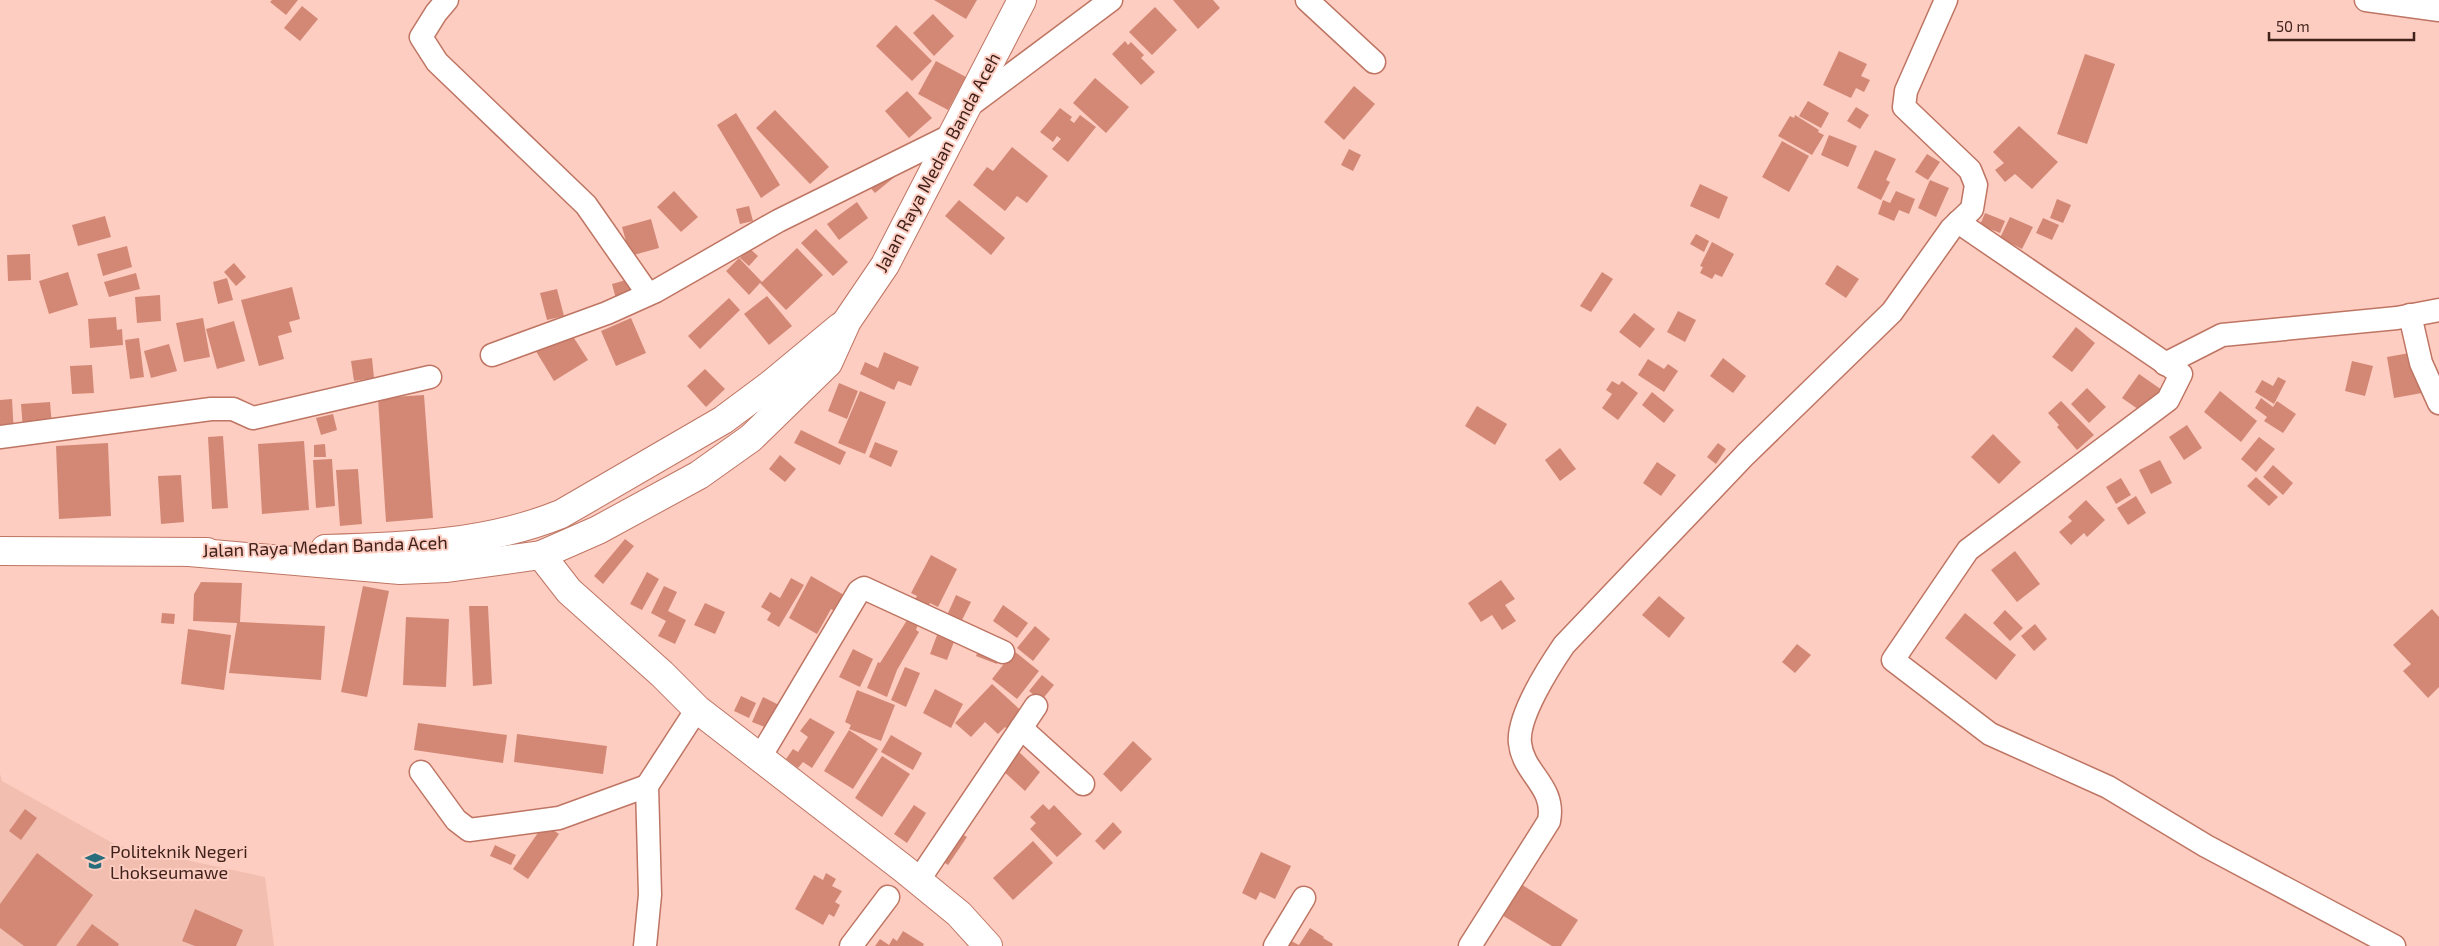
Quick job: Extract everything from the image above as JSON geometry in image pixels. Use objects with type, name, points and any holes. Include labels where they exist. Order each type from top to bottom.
[{"type":"main road","name":"Jalan Raya Medan Banda Aceh","points":[[189,552],[400,570],[447,568],[541,555],[598,530],[677,488],[751,438],[828,363],[847,321],[885,265],[969,106],[1022,0]]},
{"type":"main road","name":"Jalan Raya Medan Banda Aceh","points":[[0,551],[189,552],[399,547],[448,543],[539,523],[584,503],[723,420],[770,385],[847,321]]},
{"type":"main road","points":[[541,555],[569,591],[662,674],[697,709],[959,914],[988,946]]},
{"type":"street","points":[[447,0],[436,13],[421,37],[437,62],[586,205],[648,294]]},
{"type":"street","points":[[969,106],[1111,0]]},
{"type":"street","points":[[1307,0],[1374,62]]},
{"type":"street","points":[[1470,946],[1549,821],[1551,809],[1548,795],[1526,760],[1520,743],[1524,718],[1546,673],[1564,645],[1745,455],[1892,312],[1958,222],[1972,209],[1976,184],[1970,170],[1904,107],[1906,91],[1946,0]]},
{"type":"street","points":[[2366,0],[2439,10]]},
{"type":"street","points":[[492,355],[607,313],[648,294],[778,221],[954,134]]},
{"type":"street","points":[[1958,222],[2181,374],[2168,400],[1968,550],[1893,660],[1990,734],[2108,787],[2206,846],[2394,946]]},
{"type":"street","points":[[2166,364],[2222,335],[2410,315],[2439,310]]},
{"type":"street","points":[[2410,315],[2421,363],[2439,403]]},
{"type":"street","points":[[0,437],[211,409],[233,409],[253,418],[430,377]]},
{"type":"street","points":[[759,759],[859,591],[864,588],[1003,652]]},
{"type":"street","points":[[918,881],[1036,706]]},
{"type":"street","points":[[645,946],[650,895],[647,786],[697,709]]},
{"type":"street","points":[[1021,728],[1083,784]]},
{"type":"street","points":[[421,772],[456,820],[469,830],[560,818],[647,786]]},
{"type":"street","points":[[851,946],[888,897]]},
{"type":"street","points":[[1275,946],[1304,898]]},
{"type":"shaded area","name":"Politeknik Negeri Lhokseumawe","points":[[0,774],[2,781],[116,845],[265,877],[274,946],[0,946]]},
{"type":"building","points":[[272,0],[298,0],[286,15],[270,2]]},
{"type":"building","points":[[934,0],[977,0],[966,19]]},
{"type":"building","points":[[1173,0],[1213,0],[1220,8],[1198,29]]},
{"type":"building","points":[[302,6],[318,19],[300,41],[284,28]]},
{"type":"building","points":[[1155,7],[1177,30],[1152,55],[1129,32]]},
{"type":"building","points":[[933,14],[954,36],[934,56],[913,33]]},
{"type":"building","points":[[896,25],[932,61],[912,81],[876,46]]},
{"type":"building","points":[[1125,41],[1128,45],[1131,42],[1144,55],[1141,58],[1155,72],[1141,85],[1112,54]]},
{"type":"building","points":[[1839,51],[1867,64],[1861,76],[1870,80],[1864,92],[1856,88],[1851,98],[1823,85]]},
{"type":"building","points":[[2085,54],[2115,64],[2087,144],[2057,134]]},
{"type":"building","points":[[936,61],[966,77],[948,110],[918,94]]},
{"type":"building","points":[[1095,78],[1129,107],[1106,133],[1073,103]]},
{"type":"building","points":[[1354,86],[1375,104],[1344,140],[1324,122]]},
{"type":"building","points":[[907,91],[932,118],[909,138],[885,111]]},
{"type":"building","points":[[1808,101],[1829,113],[1821,128],[1799,116]]},
{"type":"building","points":[[1856,107],[1869,115],[1860,129],[1847,121]]},
{"type":"building","points":[[1060,108],[1072,117],[1070,120],[1074,123],[1080,115],[1096,127],[1068,162],[1052,149],[1061,139],[1057,136],[1053,142],[1040,132]]},
{"type":"building","points":[[775,110],[829,167],[810,184],[756,128]]},
{"type":"building","points":[[736,113],[780,185],[761,198],[717,125]]},
{"type":"building","points":[[1795,115],[1824,135],[1812,155],[1778,136],[1790,116],[1794,118]]},
{"type":"building","points":[[2019,126],[2058,162],[2032,189],[2015,174],[2005,182],[1995,170],[2004,163],[1993,152]]},
{"type":"building","points":[[1829,135],[1857,146],[1848,167],[1821,155]]},
{"type":"building","points":[[1782,141],[1809,156],[1789,192],[1762,177]]},
{"type":"building","points":[[1012,147],[1048,176],[1027,203],[1017,196],[1005,211],[973,185],[987,167],[993,171]]},
{"type":"building","points":[[1349,149],[1361,155],[1353,171],[1341,165]]},
{"type":"building","points":[[1875,150],[1896,159],[1886,180],[1890,182],[1881,200],[1857,188]]},
{"type":"building","points":[[1927,154],[1940,162],[1928,180],[1915,172]]},
{"type":"building","points":[[889,165],[897,175],[875,193],[867,184]]},
{"type":"building","points":[[1930,180],[1949,188],[1936,217],[1918,208]]},
{"type":"building","points":[[1700,184],[1728,197],[1719,219],[1690,206]]},
{"type":"building","points":[[674,191],[698,217],[681,232],[657,207]]},
{"type":"building","points":[[1896,191],[1915,199],[1909,214],[1899,210],[1894,221],[1878,214],[1883,200],[1890,203]]},
{"type":"building","points":[[2057,199],[2071,205],[2063,223],[2050,218]]},
{"type":"building","points":[[959,200],[1005,238],[991,255],[945,216]]},
{"type":"building","points":[[857,202],[868,218],[839,240],[827,224]]},
{"type":"building","points":[[749,206],[753,221],[740,224],[736,209]]},
{"type":"building","points":[[1985,213],[2005,221],[2000,233],[1980,225]]},
{"type":"building","points":[[105,216],[111,237],[78,246],[72,225]]},
{"type":"building","points":[[2010,217],[2033,227],[2022,249],[2000,238]]},
{"type":"building","points":[[2043,218],[2059,225],[2052,240],[2036,233]]},
{"type":"building","points":[[651,219],[659,248],[630,256],[622,227]]},
{"type":"building","points":[[816,229],[848,262],[833,276],[801,243]]},
{"type":"building","points":[[1696,234],[1709,241],[1704,252],[1690,244]]},
{"type":"building","points":[[1712,242],[1734,254],[1722,277],[1715,274],[1712,279],[1700,273],[1703,267],[1700,266]]},
{"type":"building","points":[[127,246],[132,267],[103,276],[97,254]]},
{"type":"building","points":[[749,248],[758,256],[749,266],[740,258]]},
{"type":"building","points":[[797,248],[823,275],[786,310],[760,283],[749,295],[726,271],[739,258],[762,282]]},
{"type":"building","points":[[30,254],[31,280],[8,281],[7,255]]},
{"type":"building","points":[[234,263],[246,277],[236,286],[224,272]]},
{"type":"building","points":[[1837,265],[1859,279],[1846,298],[1825,284]]},
{"type":"building","points":[[68,272],[78,305],[49,314],[39,281]]},
{"type":"building","points":[[1602,272],[1613,279],[1591,312],[1580,306]]},
{"type":"building","points":[[136,273],[140,289],[109,297],[104,282]]},
{"type":"building","points":[[227,278],[233,300],[218,304],[213,282]]},
{"type":"building","points":[[633,278],[637,293],[616,299],[612,284]]},
{"type":"building","points":[[292,287],[300,319],[289,322],[292,332],[278,336],[284,359],[259,366],[241,300]]},
{"type":"building","points":[[557,289],[564,316],[547,320],[540,293]]},
{"type":"building","points":[[160,295],[161,321],[137,323],[135,297]]},
{"type":"building","points":[[767,296],[792,326],[769,345],[744,314]]},
{"type":"building","points":[[729,298],[740,310],[700,349],[688,336]]},
{"type":"building","points":[[1678,311],[1696,320],[1685,342],[1667,332]]},
{"type":"building","points":[[1634,313],[1655,329],[1640,348],[1619,332]]},
{"type":"building","points":[[116,317],[117,330],[122,329],[123,345],[90,348],[88,319]]},
{"type":"building","points":[[203,318],[210,357],[184,362],[176,323]]},
{"type":"building","points":[[631,318],[646,353],[616,366],[601,331]]},
{"type":"building","points":[[234,321],[245,361],[217,369],[206,329]]},
{"type":"building","points":[[567,327],[588,360],[554,381],[534,348]]},
{"type":"building","points":[[2076,327],[2095,343],[2072,372],[2052,357]]},
{"type":"building","points":[[139,338],[144,377],[130,379],[125,340]]},
{"type":"building","points":[[169,344],[177,371],[151,378],[144,351]]},
{"type":"building","points":[[884,352],[919,367],[911,386],[898,381],[894,390],[860,374],[865,362],[878,368]]},
{"type":"building","points":[[2415,352],[2422,393],[2394,398],[2387,357]]},
{"type":"building","points":[[372,358],[374,378],[354,381],[351,361]]},
{"type":"building","points":[[1723,358],[1746,376],[1733,393],[1710,376]]},
{"type":"building","points":[[1648,359],[1664,369],[1668,364],[1678,371],[1664,392],[1638,375]]},
{"type":"building","points":[[2352,361],[2373,366],[2365,396],[2345,391]]},
{"type":"building","points":[[92,365],[94,393],[72,394],[70,366]]},
{"type":"building","points":[[705,369],[725,389],[706,407],[687,386]]},
{"type":"building","points":[[2139,374],[2162,390],[2145,414],[2122,398]]},
{"type":"building","points":[[2278,377],[2286,381],[2274,404],[2255,392],[2262,380],[2273,386]]},
{"type":"building","points":[[1612,381],[1619,385],[1622,381],[1638,393],[1618,420],[1602,408],[1612,394],[1606,390]]},
{"type":"building","points":[[839,383],[858,391],[847,419],[828,411]]},
{"type":"building","points":[[2087,388],[2106,407],[2089,423],[2071,404]]},
{"type":"building","points":[[860,391],[886,402],[865,454],[838,443]]},
{"type":"building","points":[[2220,391],[2257,421],[2241,442],[2204,412]]},
{"type":"building","points":[[1652,392],[1674,410],[1664,423],[1642,405]]},
{"type":"building","points":[[424,395],[433,518],[386,522],[378,398]]},
{"type":"building","points":[[2261,398],[2273,407],[2277,401],[2296,414],[2283,433],[2264,421],[2267,417],[2255,408]]},
{"type":"building","points":[[12,399],[14,435],[0,436],[0,400]]},
{"type":"building","points":[[2061,401],[2094,435],[2077,450],[2057,427],[2059,425],[2048,413]]},
{"type":"building","points":[[50,402],[52,426],[23,429],[21,404]]},
{"type":"building","points":[[1477,406],[1507,424],[1495,445],[1465,426]]},
{"type":"building","points":[[333,414],[337,430],[321,435],[316,418]]},
{"type":"building","points":[[2187,425],[2202,448],[2184,460],[2169,437]]},
{"type":"building","points":[[801,430],[846,452],[840,465],[794,443]]},
{"type":"building","points":[[1993,434],[2021,462],[1999,484],[1971,457]]},
{"type":"building","points":[[223,436],[228,508],[212,509],[208,437]]},
{"type":"building","points":[[2259,437],[2275,449],[2256,472],[2241,459]]},
{"type":"building","points":[[304,441],[309,510],[262,514],[258,444]]},
{"type":"building","points":[[875,442],[898,451],[891,467],[869,457]]},
{"type":"building","points":[[108,443],[111,516],[59,519],[56,446]]},
{"type":"building","points":[[1718,443],[1726,449],[1716,464],[1707,457]]},
{"type":"building","points":[[325,444],[326,457],[314,457],[314,445]]},
{"type":"building","points":[[1560,448],[1576,469],[1560,481],[1545,460]]},
{"type":"building","points":[[780,455],[796,469],[785,482],[769,469]]},
{"type":"building","points":[[332,459],[335,506],[316,508],[313,460]]},
{"type":"building","points":[[2160,460],[2172,483],[2151,494],[2139,470]]},
{"type":"building","points":[[1657,462],[1676,475],[1661,496],[1643,483]]},
{"type":"building","points":[[2273,465],[2293,483],[2283,495],[2263,477]]},
{"type":"building","points":[[358,469],[362,524],[340,526],[336,470]]},
{"type":"building","points":[[181,475],[184,522],[161,524],[158,476]]},
{"type":"building","points":[[2256,477],[2278,497],[2269,506],[2247,486]]},
{"type":"building","points":[[2121,478],[2131,495],[2116,504],[2106,487]]},
{"type":"building","points":[[2136,496],[2146,513],[2128,525],[2117,508]]},
{"type":"building","points":[[2086,500],[2105,520],[2087,537],[2084,533],[2071,545],[2059,532],[2072,521],[2068,517]]},
{"type":"building","points":[[625,539],[634,546],[603,584],[594,576]]},
{"type":"building","points":[[2015,551],[2040,584],[2017,602],[1991,570]]},
{"type":"building","points":[[931,555],[957,569],[938,607],[930,603],[927,610],[913,603],[917,596],[911,593]]},
{"type":"building","points":[[647,572],[659,579],[642,610],[630,604]]},
{"type":"building","points":[[811,576],[851,599],[842,615],[831,609],[817,634],[789,618]]},
{"type":"building","points":[[791,578],[804,585],[779,627],[767,620],[771,613],[761,607],[770,592],[780,598]]},
{"type":"building","points":[[1501,580],[1515,599],[1505,605],[1516,621],[1502,630],[1492,615],[1481,622],[1468,603]]},
{"type":"building","points":[[201,582],[242,583],[240,622],[325,626],[321,680],[229,673],[237,623],[193,621],[194,594]]},
{"type":"building","points":[[363,586],[389,591],[367,697],[341,692]]},
{"type":"building","points":[[664,586],[677,592],[668,611],[686,620],[675,644],[658,636],[666,621],[651,613]]},
{"type":"building","points":[[956,595],[971,602],[959,626],[945,620]]},
{"type":"building","points":[[1659,596],[1685,618],[1669,638],[1642,615]]},
{"type":"building","points":[[705,603],[725,612],[715,634],[694,625]]},
{"type":"building","points":[[1003,605],[1028,623],[1017,638],[993,621]]},
{"type":"building","points":[[469,606],[488,606],[492,684],[473,686]]},
{"type":"building","points":[[2432,609],[2439,617],[2439,687],[2428,698],[2403,671],[2411,664],[2393,645]]},
{"type":"building","points":[[2005,610],[2023,628],[2010,641],[1993,623]]},
{"type":"building","points":[[162,613],[175,614],[174,624],[161,623]]},
{"type":"building","points":[[1965,613],[2016,655],[1996,680],[1945,638]]},
{"type":"building","points":[[406,617],[449,619],[446,687],[403,685]]},
{"type":"building","points":[[909,617],[919,621],[916,630],[919,632],[897,670],[887,697],[867,688],[878,662],[880,663]]},
{"type":"building","points":[[2035,624],[2047,639],[2034,651],[2021,636]]},
{"type":"building","points":[[1035,626],[1050,639],[1033,661],[1017,648]]},
{"type":"building","points":[[940,627],[957,634],[947,660],[930,654]]},
{"type":"building","points":[[188,629],[231,635],[224,690],[181,684]]},
{"type":"building","points":[[1797,644],[1811,655],[1795,673],[1782,662]]},
{"type":"building","points":[[979,648],[1000,656],[997,664],[976,656]]},
{"type":"building","points":[[853,649],[873,659],[860,687],[839,677]]},
{"type":"building","points":[[1014,651],[1039,671],[1017,699],[992,679]]},
{"type":"building","points":[[905,667],[920,673],[906,707],[891,700]]},
{"type":"building","points":[[1042,675],[1054,685],[1041,701],[1029,691]]},
{"type":"building","points":[[992,684],[1028,717],[1012,733],[1005,727],[998,734],[985,722],[971,737],[955,723]]},
{"type":"building","points":[[935,689],[963,704],[951,728],[923,713]]},
{"type":"building","points":[[857,690],[895,705],[881,741],[849,729],[851,725],[845,722]]},
{"type":"building","points":[[741,696],[756,703],[749,718],[734,711]]},
{"type":"building","points":[[763,697],[783,707],[772,730],[752,722]]},
{"type":"building","points":[[810,718],[835,732],[812,768],[803,762],[798,768],[786,759],[793,749],[798,752],[808,737],[800,731]]},
{"type":"building","points":[[418,723],[507,735],[503,763],[414,750]]},
{"type":"building","points":[[849,730],[878,749],[853,789],[824,771]]},
{"type":"building","points":[[517,734],[607,746],[603,774],[514,762]]},
{"type":"building","points":[[891,735],[922,753],[913,770],[881,752]]},
{"type":"building","points":[[1133,741],[1152,759],[1121,792],[1103,774]]},
{"type":"building","points":[[1017,750],[1040,772],[1025,791],[1001,769]]},
{"type":"building","points":[[882,756],[910,774],[882,817],[855,798]]},
{"type":"building","points":[[1043,804],[1049,810],[1054,805],[1082,834],[1057,857],[1030,829],[1036,823],[1030,817]]},
{"type":"building","points":[[914,805],[926,813],[907,843],[894,834]]},
{"type":"building","points":[[25,809],[37,818],[21,840],[9,831]]},
{"type":"building","points":[[1113,822],[1122,832],[1104,850],[1095,841]]},
{"type":"building","points":[[544,824],[559,834],[528,879],[513,869]]},
{"type":"building","points":[[957,831],[967,837],[948,865],[938,858]]},
{"type":"building","points":[[1033,841],[1053,863],[1013,900],[993,878]]},
{"type":"building","points":[[495,845],[516,855],[511,865],[490,856]]},
{"type":"building","points":[[1261,852],[1291,866],[1275,899],[1260,892],[1256,900],[1242,893]]},
{"type":"building","points":[[37,853],[93,895],[56,946],[24,946],[0,928],[0,904]]},
{"type":"building","points":[[826,873],[836,879],[832,886],[842,891],[835,902],[840,905],[834,917],[829,914],[823,925],[795,909],[814,875],[823,880]]},
{"type":"building","points":[[1521,884],[1578,920],[1561,946],[1552,946],[1502,915]]},
{"type":"building","points":[[195,909],[243,930],[236,946],[195,946],[182,941]]},
{"type":"building","points":[[92,924],[119,944],[118,946],[76,946]]},
{"type":"building","points":[[1310,928],[1333,944],[1332,946],[1288,946],[1291,941],[1299,945]]},
{"type":"building","points":[[903,931],[924,944],[923,946],[875,946],[880,939],[889,945],[893,938],[897,941]]},
{"type":"place","name":"Politeknik Negeri Lhokseumawe","points":[[95,861]]}]
